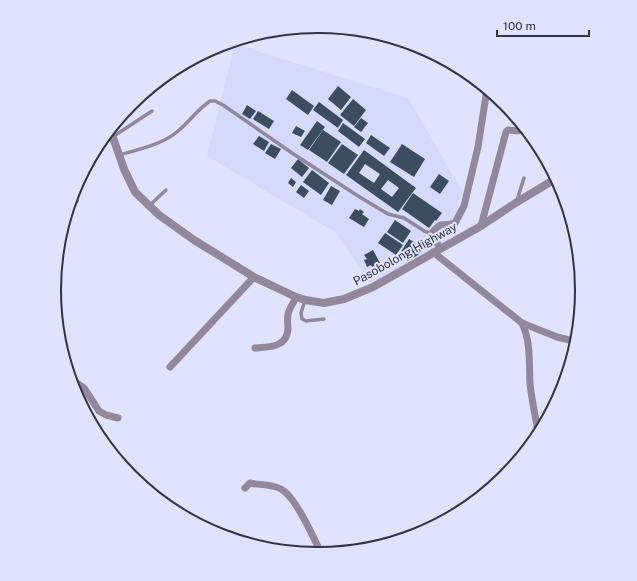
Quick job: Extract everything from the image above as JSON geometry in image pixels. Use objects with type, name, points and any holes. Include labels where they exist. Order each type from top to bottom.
[{"type":"street","points":[[487,96],[478,147],[464,206],[455,223],[442,224],[432,233],[437,251],[522,323],[557,337],[571,340]]},
{"type":"street","points":[[481,226],[506,132],[508,130],[518,131],[519,130]]},
{"type":"street","name":"Pasobolong Highway","points":[[112,136],[128,180],[135,192],[149,206],[194,240],[254,277],[296,297],[324,303],[344,300],[373,287],[481,226],[551,182]]},
{"type":"street","points":[[170,367],[254,277]]},
{"type":"street","points":[[255,348],[274,346],[280,344],[284,340],[287,332],[288,313],[296,297]]},
{"type":"street","points":[[522,323],[528,342],[531,390],[537,427]]},
{"type":"street","points":[[79,385],[84,388],[99,411],[106,415],[118,418]]},
{"type":"street","points":[[245,488],[250,483],[279,488],[285,492],[292,500],[318,548]]},
{"type":"lane","points":[[118,155],[158,143],[169,138],[203,106],[210,101],[215,101],[223,105],[297,157],[358,196],[388,214],[404,218],[426,232],[432,233]]},
{"type":"lane","points":[[118,129],[152,110]]},
{"type":"lane","points":[[517,202],[524,178]]},
{"type":"lane","points":[[149,206],[166,190]]},
{"type":"lane","points":[[305,300],[301,313],[302,319],[306,321],[324,319]]},
{"type":"shaded area","points":[[240,46],[408,98],[462,191],[448,242],[371,284],[335,232],[207,156],[234,48]]},
{"type":"building","points":[[338,86],[351,97],[341,110],[328,99]]},
{"type":"building","points":[[292,90],[314,106],[308,115],[286,99]]},
{"type":"building","points":[[353,99],[366,110],[354,126],[340,115]]},
{"type":"building","points":[[319,102],[343,120],[338,128],[313,110]]},
{"type":"building","points":[[247,105],[256,111],[250,119],[242,114]]},
{"type":"building","points":[[258,111],[274,121],[269,129],[253,119]]},
{"type":"building","points":[[361,118],[368,123],[361,132],[354,127]]},
{"type":"building","points":[[317,121],[325,127],[308,150],[300,145]]},
{"type":"building","points":[[343,123],[365,139],[359,147],[338,131]]},
{"type":"building","points":[[296,126],[305,131],[301,137],[292,133]]},
{"type":"building","points":[[323,130],[341,142],[327,162],[309,150]]},
{"type":"building","points":[[371,135],[390,148],[384,156],[366,143]]},
{"type":"building","points":[[259,136],[269,142],[264,151],[253,144]]},
{"type":"building","points":[[271,144],[281,149],[275,159],[265,153]]},
{"type":"building","points":[[342,144],[358,155],[344,174],[328,163]]},
{"type":"building","points":[[402,144],[425,159],[414,177],[390,162]]},
{"type":"building","points":[[364,150],[416,188],[398,212],[346,175]],"holes":[[[365,164],[380,174],[374,183],[359,173]],[[388,180],[399,188],[392,197],[381,189]]]},
{"type":"building","points":[[298,159],[309,168],[302,177],[291,168]]},
{"type":"building","points":[[312,170],[329,183],[321,195],[303,182]]},
{"type":"building","points":[[439,174],[449,181],[440,194],[430,187]]},
{"type":"building","points":[[291,178],[296,182],[293,187],[288,183]]},
{"type":"building","points":[[301,185],[309,191],[304,198],[296,192]]},
{"type":"building","points":[[331,186],[340,191],[332,205],[323,200]]},
{"type":"building","points":[[413,193],[442,213],[429,228],[402,209]]},
{"type":"building","points":[[355,209],[359,211],[360,209],[364,212],[362,214],[369,219],[364,227],[349,218]]},
{"type":"building","points":[[395,220],[411,231],[403,243],[387,232]]},
{"type":"building","points":[[454,227],[456,232],[451,234],[449,229]]},
{"type":"building","points":[[385,233],[403,245],[396,255],[378,243]]},
{"type":"building","points":[[409,239],[423,248],[418,255],[408,261],[399,255]]},
{"type":"building","points":[[373,250],[380,263],[372,267],[371,265],[367,267],[364,260],[367,259],[364,255]]}]
